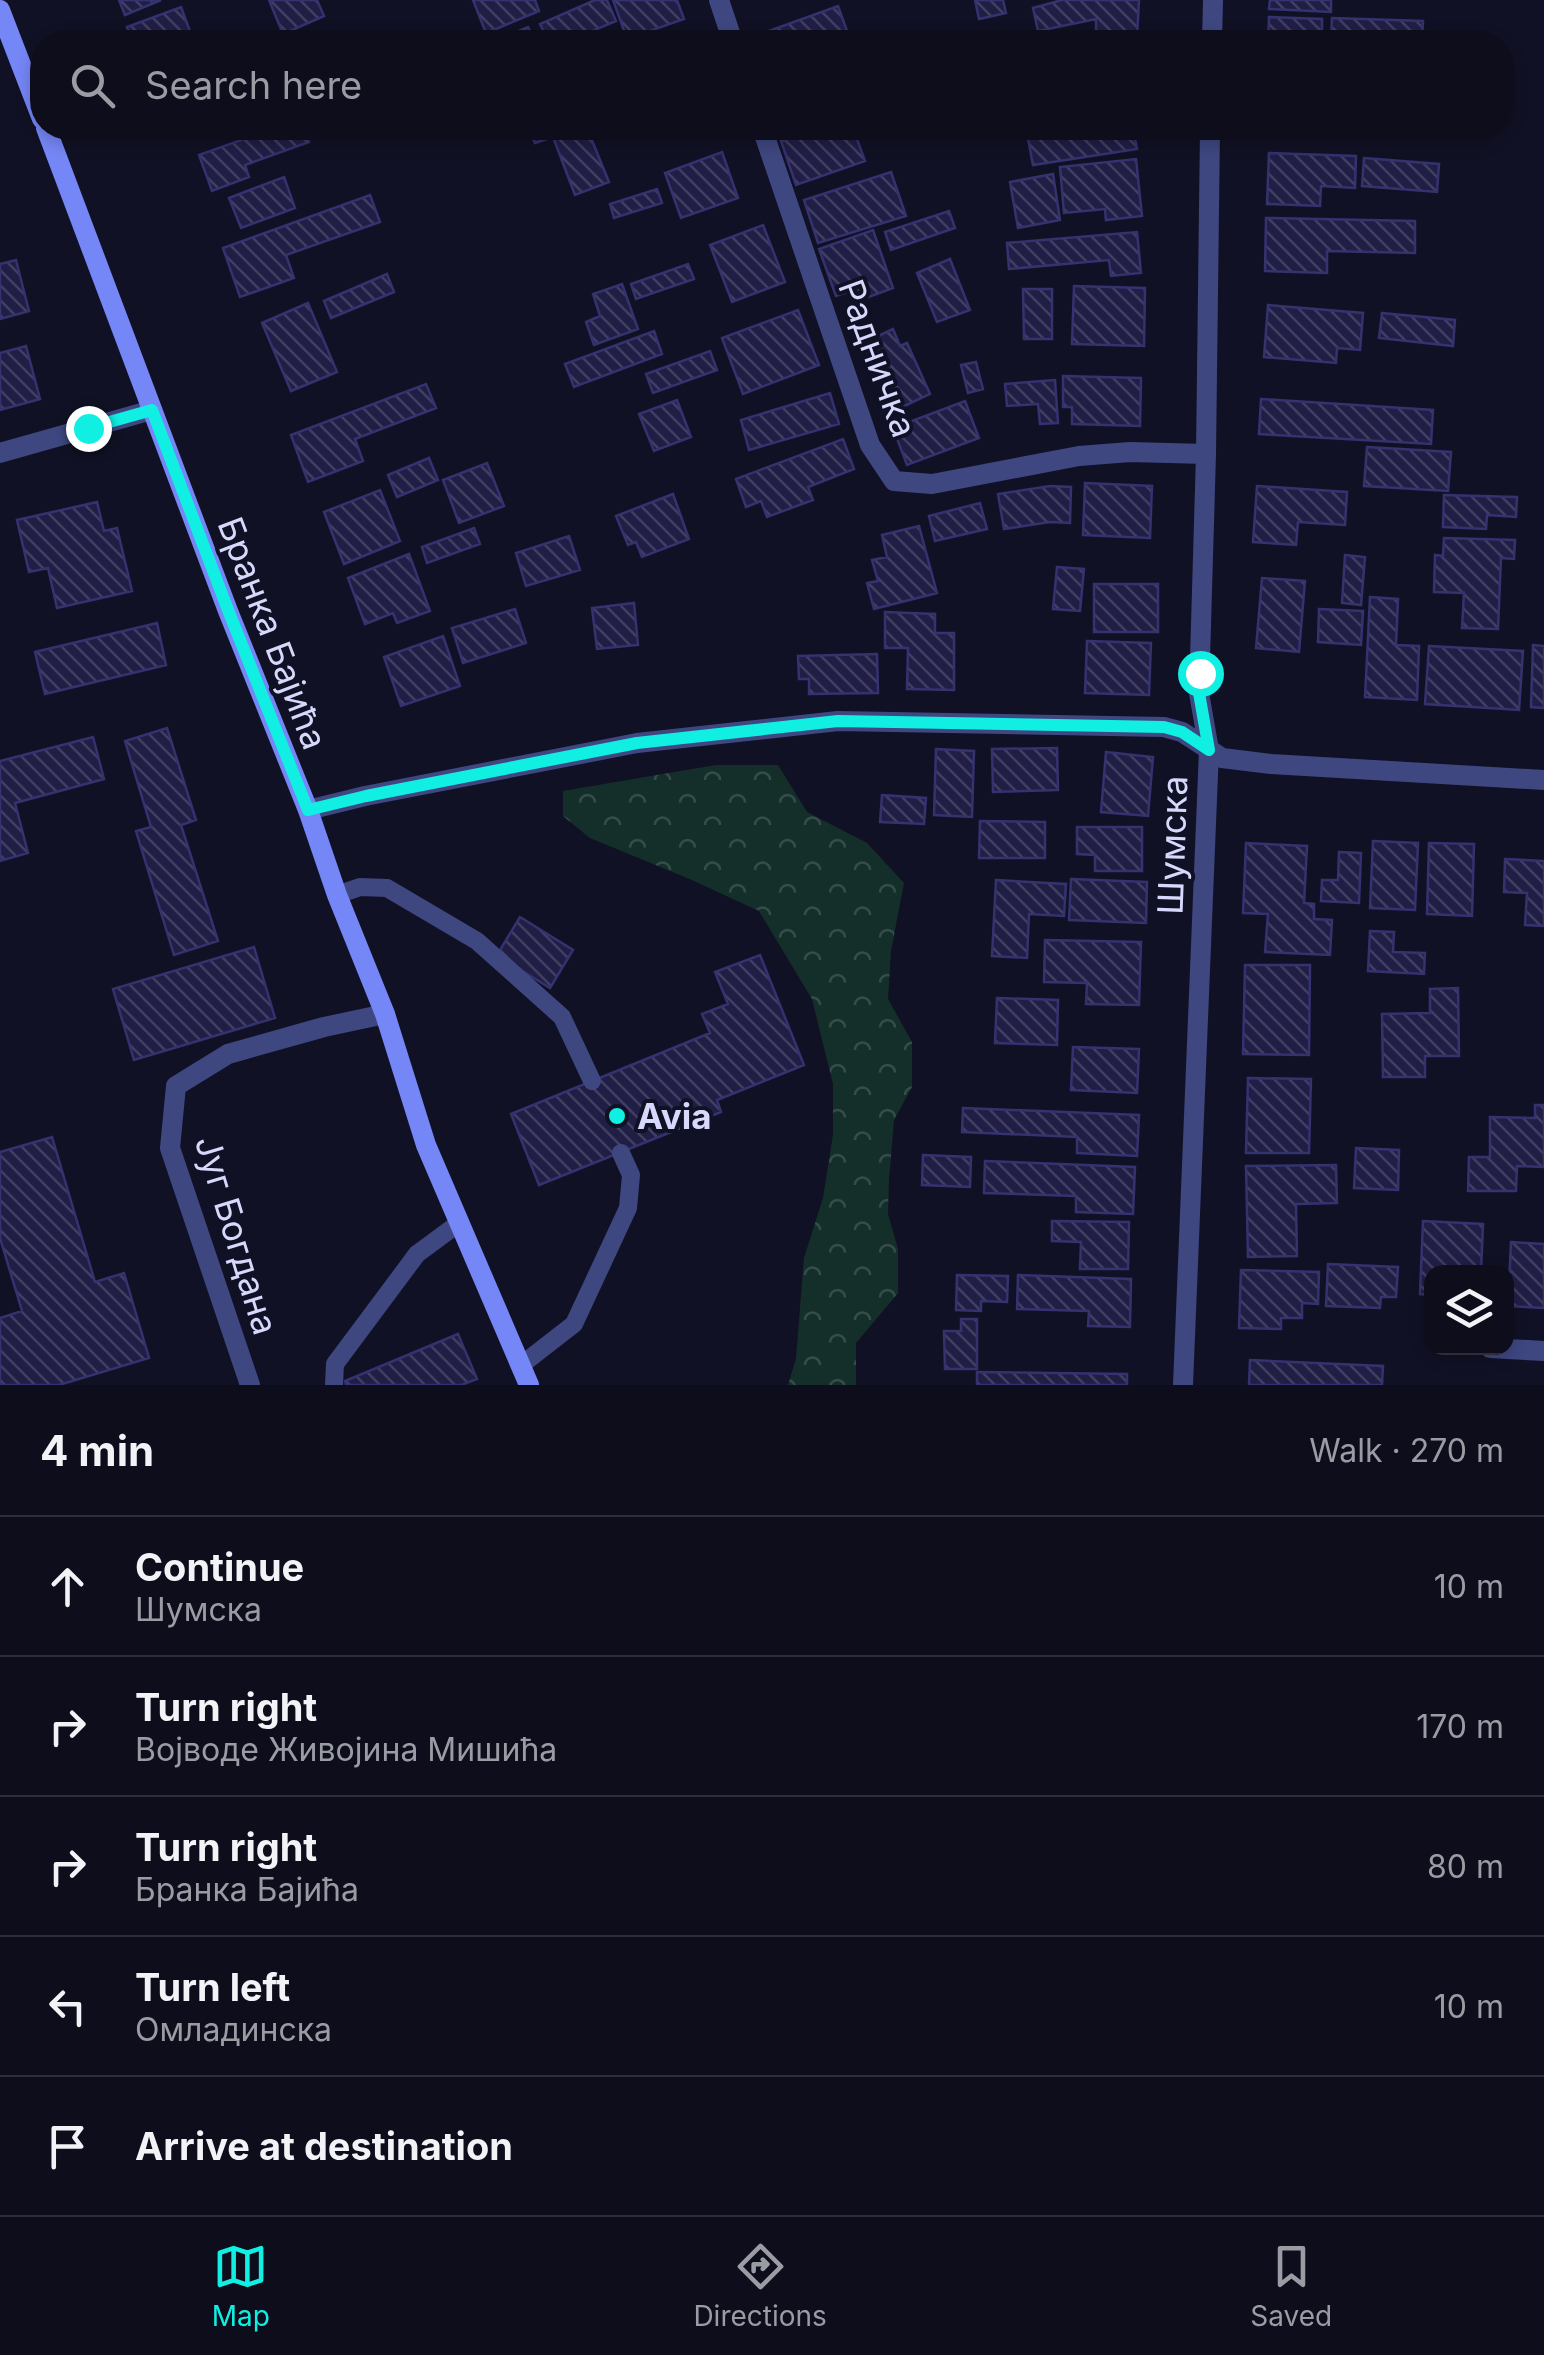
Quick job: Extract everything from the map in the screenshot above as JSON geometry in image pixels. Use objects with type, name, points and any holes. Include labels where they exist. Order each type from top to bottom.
[{"type":"main road","points":[[0,10],[30,88]]},
{"type":"main road","name":"Бранка Бајића","points":[[51,140],[385,1014],[426,1145],[525,1376]]},
{"type":"street","points":[[719,0],[729,30]]},
{"type":"street","points":[[1212,30],[1213,0]]},
{"type":"street","name":"Радничка","points":[[766,140],[870,445],[894,481],[932,484],[1079,456],[1130,452],[1206,454]]},
{"type":"street","name":"Шумска","points":[[1183,1385],[1209,750],[1199,693],[1210,140]]},
{"type":"street","points":[[0,453],[152,410]]},
{"type":"street","points":[[308,810],[637,743],[838,721],[1164,727],[1182,732],[1222,758],[1544,780]]},
{"type":"street","name":"Југ Богдана","points":[[250,1385],[170,1148],[176,1086],[228,1054],[310,1030],[385,1014]]},
{"type":"street","points":[[1514,1349],[1544,1350]]},
{"type":"lane","points":[[337,895],[360,887],[386,888],[476,941],[562,1017],[592,1081]]},
{"type":"lane","points":[[525,1376],[574,1324],[628,1208],[631,1175],[620,1152]]},
{"type":"lane","points":[[334,1385],[336,1364],[417,1254],[459,1222]]},
{"type":"green space","points":[[716,765],[778,765],[807,812],[867,843],[904,883],[891,951],[888,999],[912,1042],[912,1087],[894,1120],[889,1179],[888,1214],[898,1249],[898,1293],[856,1343],[856,1385],[788,1385],[796,1359],[804,1258],[823,1198],[833,1135],[833,1084],[812,999],[759,911],[590,838],[563,816],[563,791]]},
{"type":"building","points":[[119,0],[161,0],[125,15]]},
{"type":"building","points":[[269,0],[317,0],[324,16],[292,30],[281,30]]},
{"type":"building","points":[[473,0],[535,0],[539,11],[485,30]]},
{"type":"building","points":[[595,0],[607,0],[616,21],[595,30],[543,30],[540,24]]},
{"type":"building","points":[[613,0],[677,0],[684,19],[653,30],[624,30]]},
{"type":"building","points":[[975,0],[1003,0],[1006,13],[979,19]]},
{"type":"building","points":[[1062,0],[1139,0],[1137,30],[1096,30],[1096,19],[1038,30],[1033,8]]},
{"type":"building","points":[[1270,0],[1331,0],[1331,12],[1269,9]]},
{"type":"building","points":[[838,6],[847,30],[772,30]]},
{"type":"building","points":[[181,7],[190,30],[128,30],[127,27]]},
{"type":"building","points":[[1269,17],[1322,19],[1322,30],[1268,30]]},
{"type":"building","points":[[1332,18],[1423,21],[1423,30],[1332,30]]},
{"type":"building","points":[[241,140],[309,142],[245,165],[249,177],[212,191],[199,155]]},
{"type":"building","points":[[554,140],[592,140],[609,182],[575,195]]},
{"type":"building","points":[[857,140],[865,161],[796,185],[781,141]]},
{"type":"building","points":[[1028,140],[1135,140],[1137,149],[1033,165]]},
{"type":"building","points":[[722,152],[738,198],[681,218],[665,173]]},
{"type":"building","points":[[1269,153],[1356,156],[1355,188],[1321,186],[1320,206],[1267,204]]},
{"type":"building","points":[[1364,158],[1439,164],[1437,192],[1362,186]]},
{"type":"building","points":[[1136,159],[1142,216],[1106,220],[1105,209],[1064,213],[1060,167]]},
{"type":"building","points":[[891,172],[906,216],[818,243],[804,200]]},
{"type":"building","points":[[1053,174],[1060,220],[1018,228],[1010,182]]},
{"type":"building","points":[[284,177],[295,208],[241,228],[229,198]]},
{"type":"building","points":[[657,189],[662,203],[614,218],[610,204]]},
{"type":"building","points":[[370,195],[380,222],[286,255],[294,278],[240,297],[223,248]]},
{"type":"building","points":[[949,211],[955,228],[891,250],[885,232]]},
{"type":"building","points":[[1266,218],[1415,221],[1415,253],[1327,251],[1327,273],[1265,271]]},
{"type":"building","points":[[763,225],[785,282],[732,302],[710,245]]},
{"type":"building","points":[[873,230],[893,288],[858,301],[854,290],[836,296],[819,249]]},
{"type":"building","points":[[1137,232],[1141,273],[1111,276],[1109,260],[1009,269],[1007,243]]},
{"type":"building","points":[[950,259],[970,310],[937,322],[917,273]]},
{"type":"building","points":[[16,260],[29,311],[0,319],[0,264]]},
{"type":"building","points":[[688,264],[694,279],[636,299],[631,284]]},
{"type":"building","points":[[387,274],[394,292],[331,318],[324,301]]},
{"type":"building","points":[[622,284],[638,329],[594,345],[586,322],[600,316],[593,294]]},
{"type":"building","points":[[1074,286],[1145,288],[1144,346],[1072,344]]},
{"type":"building","points":[[1023,289],[1052,289],[1052,339],[1024,339]]},
{"type":"building","points":[[308,303],[337,372],[291,391],[262,323]]},
{"type":"building","points":[[1268,305],[1363,313],[1360,350],[1337,348],[1336,363],[1264,357]]},
{"type":"building","points":[[798,310],[819,365],[743,394],[722,338]]},
{"type":"building","points":[[1382,313],[1455,320],[1453,346],[1379,338]]},
{"type":"building","points":[[893,329],[900,346],[907,343],[930,394],[894,411],[863,343]]},
{"type":"building","points":[[654,331],[662,354],[574,387],[565,364]]},
{"type":"building","points":[[26,346],[40,399],[0,410],[0,353]]},
{"type":"building","points":[[710,351],[717,370],[653,393],[646,374]]},
{"type":"building","points":[[976,362],[983,389],[968,393],[961,365]]},
{"type":"building","points":[[1063,376],[1141,378],[1140,426],[1072,424],[1072,407],[1063,407]]},
{"type":"building","points":[[1055,380],[1058,423],[1040,424],[1038,404],[1007,406],[1005,384]]},
{"type":"building","points":[[426,384],[436,408],[355,439],[363,461],[308,482],[291,435]]},
{"type":"building","points":[[830,393],[839,424],[749,450],[741,420]]},
{"type":"building","points":[[1261,399],[1433,410],[1431,444],[1259,434]]},
{"type":"building","points":[[677,400],[691,437],[654,451],[639,414]]},
{"type":"building","points":[[965,401],[979,438],[907,465],[893,428]]},
{"type":"building","points":[[843,439],[854,469],[808,487],[813,500],[767,517],[761,501],[746,507],[736,479]]},
{"type":"building","points":[[1367,447],[1451,452],[1448,491],[1364,486]]},
{"type":"building","points":[[429,458],[438,480],[397,497],[388,475]]},
{"type":"building","points":[[487,463],[504,506],[459,523],[443,480]]},
{"type":"building","points":[[1085,483],[1152,486],[1150,538],[1083,535]]},
{"type":"building","points":[[1257,486],[1347,492],[1345,525],[1298,522],[1296,545],[1253,542]]},
{"type":"building","points":[[1071,487],[1070,523],[1004,529],[998,494]]},
{"type":"building","points":[[380,490],[400,541],[344,564],[324,512]]},
{"type":"building","points":[[673,494],[689,539],[642,557],[636,542],[628,545],[616,516]]},
{"type":"building","points":[[1444,495],[1517,497],[1516,517],[1487,515],[1486,529],[1443,527]]},
{"type":"building","points":[[97,502],[104,531],[117,528],[132,591],[57,608],[48,568],[29,572],[17,520]]},
{"type":"building","points":[[980,503],[987,529],[935,541],[929,516]]},
{"type":"building","points":[[919,526],[937,593],[874,609],[867,583],[878,581],[872,560],[887,557],[882,535]]},
{"type":"building","points":[[474,528],[480,544],[427,563],[422,547]]},
{"type":"building","points":[[569,536],[580,570],[526,586],[516,553]]},
{"type":"building","points":[[1444,538],[1515,540],[1514,559],[1501,558],[1498,629],[1462,628],[1464,593],[1434,592],[1435,555],[1443,556]]},
{"type":"building","points":[[409,554],[430,611],[397,623],[393,613],[365,624],[348,578]]},
{"type":"building","points":[[1345,555],[1365,557],[1361,605],[1342,603]]},
{"type":"building","points":[[1057,567],[1084,569],[1080,611],[1053,609]]},
{"type":"building","points":[[1262,578],[1305,581],[1299,652],[1256,648]]},
{"type":"building","points":[[1094,584],[1158,584],[1158,632],[1094,632]]},
{"type":"building","points":[[1370,597],[1398,599],[1396,645],[1419,646],[1417,700],[1365,697]]},
{"type":"building","points":[[634,603],[638,645],[597,649],[592,608]]},
{"type":"building","points":[[515,609],[526,643],[463,663],[452,628]]},
{"type":"building","points":[[1319,609],[1363,611],[1361,645],[1318,642]]},
{"type":"building","points":[[885,612],[935,614],[935,633],[954,633],[954,690],[907,689],[908,648],[885,648]]},
{"type":"building","points":[[157,623],[166,665],[45,694],[35,652]]},
{"type":"building","points":[[443,636],[460,686],[401,706],[384,657]]},
{"type":"building","points":[[1087,641],[1151,643],[1149,695],[1085,693]]},
{"type":"building","points":[[1533,645],[1544,646],[1544,708],[1531,707]]},
{"type":"building","points":[[1429,646],[1523,651],[1519,710],[1425,704]]},
{"type":"building","points":[[877,654],[878,693],[809,694],[809,679],[799,679],[798,656]]},
{"type":"building","points":[[167,728],[196,820],[181,825],[218,941],[174,955],[136,831],[151,827],[125,741]]},
{"type":"building","points":[[93,737],[104,779],[15,803],[28,853],[0,861],[0,761]]},
{"type":"building","points":[[1057,748],[1058,790],[993,792],[992,749]]},
{"type":"building","points":[[936,749],[974,751],[972,817],[934,815]]},
{"type":"building","points":[[1106,752],[1153,757],[1148,816],[1101,812]]},
{"type":"building","points":[[882,795],[926,798],[924,824],[880,822]]},
{"type":"building","points":[[980,821],[1045,822],[1045,858],[979,858]]},
{"type":"building","points":[[1077,827],[1142,827],[1142,871],[1095,871],[1095,855],[1077,854]]},
{"type":"building","points":[[1373,841],[1418,843],[1415,910],[1370,908]]},
{"type":"building","points":[[1246,843],[1307,846],[1304,903],[1314,904],[1314,919],[1332,920],[1330,955],[1265,952],[1268,914],[1243,913]]},
{"type":"building","points":[[1429,843],[1474,844],[1472,916],[1427,914]]},
{"type":"building","points":[[1339,852],[1361,853],[1359,903],[1321,901],[1322,880],[1338,880]]},
{"type":"building","points":[[1505,859],[1544,861],[1544,926],[1525,925],[1527,893],[1504,892]]},
{"type":"building","points":[[1071,879],[1147,882],[1146,923],[1069,920]]},
{"type":"building","points":[[996,880],[1066,884],[1064,916],[1029,914],[1027,958],[992,956]]},
{"type":"building","points":[[520,917],[573,950],[550,988],[497,955]]},
{"type":"building","points":[[1370,931],[1394,932],[1393,952],[1425,953],[1424,974],[1368,971]]},
{"type":"building","points":[[1045,940],[1141,942],[1139,1005],[1086,1004],[1087,983],[1044,982]]},
{"type":"building","points":[[254,947],[275,1018],[134,1060],[113,989]]},
{"type":"building","points":[[760,955],[804,1065],[717,1100],[721,1112],[539,1185],[511,1114],[710,1033],[702,1014],[728,1004],[715,972]]},
{"type":"building","points":[[1245,965],[1310,965],[1309,1055],[1243,1054]]},
{"type":"building","points":[[1458,988],[1459,1056],[1425,1056],[1425,1077],[1383,1077],[1382,1014],[1430,1013],[1430,989]]},
{"type":"building","points":[[997,998],[1058,1000],[1057,1045],[995,1043]]},
{"type":"building","points":[[1073,1047],[1139,1049],[1137,1093],[1071,1090]]},
{"type":"building","points":[[1248,1078],[1311,1079],[1309,1153],[1246,1153]]},
{"type":"building","points":[[1535,1105],[1544,1105],[1544,1167],[1517,1166],[1516,1191],[1468,1191],[1469,1157],[1490,1157],[1490,1117],[1535,1118]]},
{"type":"building","points":[[963,1108],[1139,1115],[1137,1156],[1077,1153],[1077,1137],[962,1132]]},
{"type":"building","points":[[52,1137],[95,1282],[124,1273],[149,1358],[59,1385],[0,1385],[0,1318],[22,1311],[0,1238],[0,1152]]},
{"type":"building","points":[[1356,1148],[1399,1150],[1398,1190],[1354,1188]]},
{"type":"building","points":[[923,1155],[971,1157],[970,1187],[922,1185]]},
{"type":"building","points":[[985,1161],[1135,1167],[1133,1214],[1076,1212],[1076,1196],[984,1193]]},
{"type":"building","points":[[1336,1165],[1337,1203],[1296,1204],[1297,1256],[1248,1257],[1246,1166]]},
{"type":"building","points":[[1052,1221],[1129,1222],[1128,1269],[1080,1269],[1081,1242],[1052,1241]]},
{"type":"building","points":[[1423,1221],[1483,1224],[1481,1265],[1424,1265],[1424,1294],[1420,1294]]},
{"type":"building","points":[[1511,1242],[1544,1244],[1544,1308],[1514,1306],[1514,1265],[1510,1265]]},
{"type":"building","points":[[1328,1264],[1398,1267],[1396,1297],[1381,1297],[1380,1308],[1326,1306]]},
{"type":"building","points":[[1241,1270],[1319,1272],[1318,1304],[1302,1303],[1302,1318],[1281,1318],[1281,1329],[1239,1328]]},
{"type":"building","points":[[957,1275],[1008,1276],[1007,1302],[981,1301],[981,1311],[956,1310]]},
{"type":"building","points":[[1018,1275],[1131,1279],[1130,1327],[1088,1326],[1089,1311],[1017,1309]]},
{"type":"building","points":[[961,1319],[977,1319],[977,1369],[945,1369],[944,1331],[961,1331]]},
{"type":"building","points":[[458,1334],[477,1379],[461,1385],[346,1385],[345,1381]]},
{"type":"building","points":[[1250,1360],[1383,1366],[1382,1385],[1249,1385]]},
{"type":"building","points":[[977,1372],[1127,1374],[1127,1385],[977,1385]]},
{"type":"place","name":"Avia","points":[[617,1116]]},
{"type":"route","points":[[88,428],[152,410],[308,810],[637,743],[838,721],[1164,727],[1182,732],[1209,750],[1199,693],[1200,673]]}]
